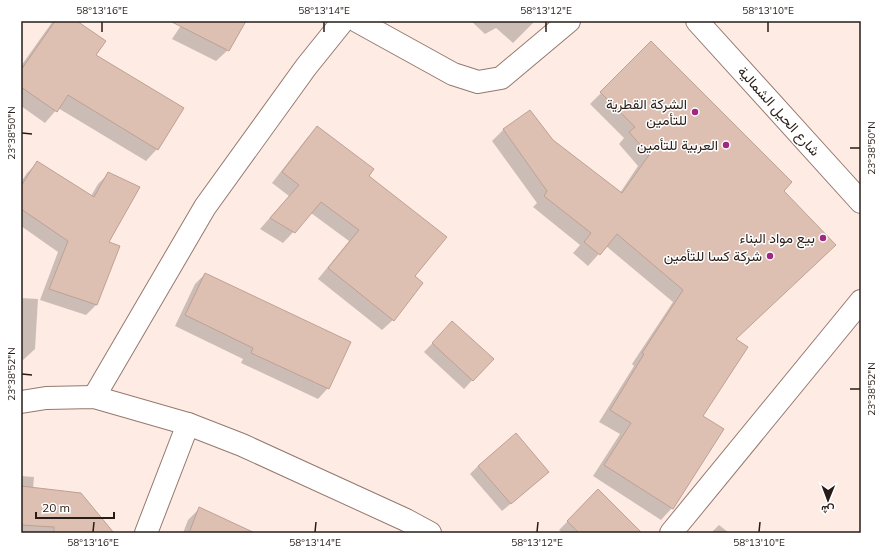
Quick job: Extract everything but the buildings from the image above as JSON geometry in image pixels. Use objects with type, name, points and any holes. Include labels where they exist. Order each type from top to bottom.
[{"type":"street","points":[[94,397],[205,207],[306,67],[342,21]]},
{"type":"street","points":[[357,21],[454,74],[478,82],[501,78],[569,21]]},
{"type":"street","name":"شارع الحيل الشمالية","points":[[697,21],[861,202]]},
{"type":"street","points":[[671,533],[861,301]]},
{"type":"street","points":[[21,402],[46,398],[94,397],[188,424],[242,445],[406,520],[430,533]]},
{"type":"street","points":[[146,533],[188,424]]},
{"type":"place","name":"الشركة القطرية للتأمين","points":[[695,112]]},
{"type":"place","name":"العربية للتأمين","points":[[726,145]]},
{"type":"place","name":"بيع مواد البناء","points":[[823,238]]},
{"type":"place","name":"شركة كسا للتأمين","points":[[770,256]]}]
